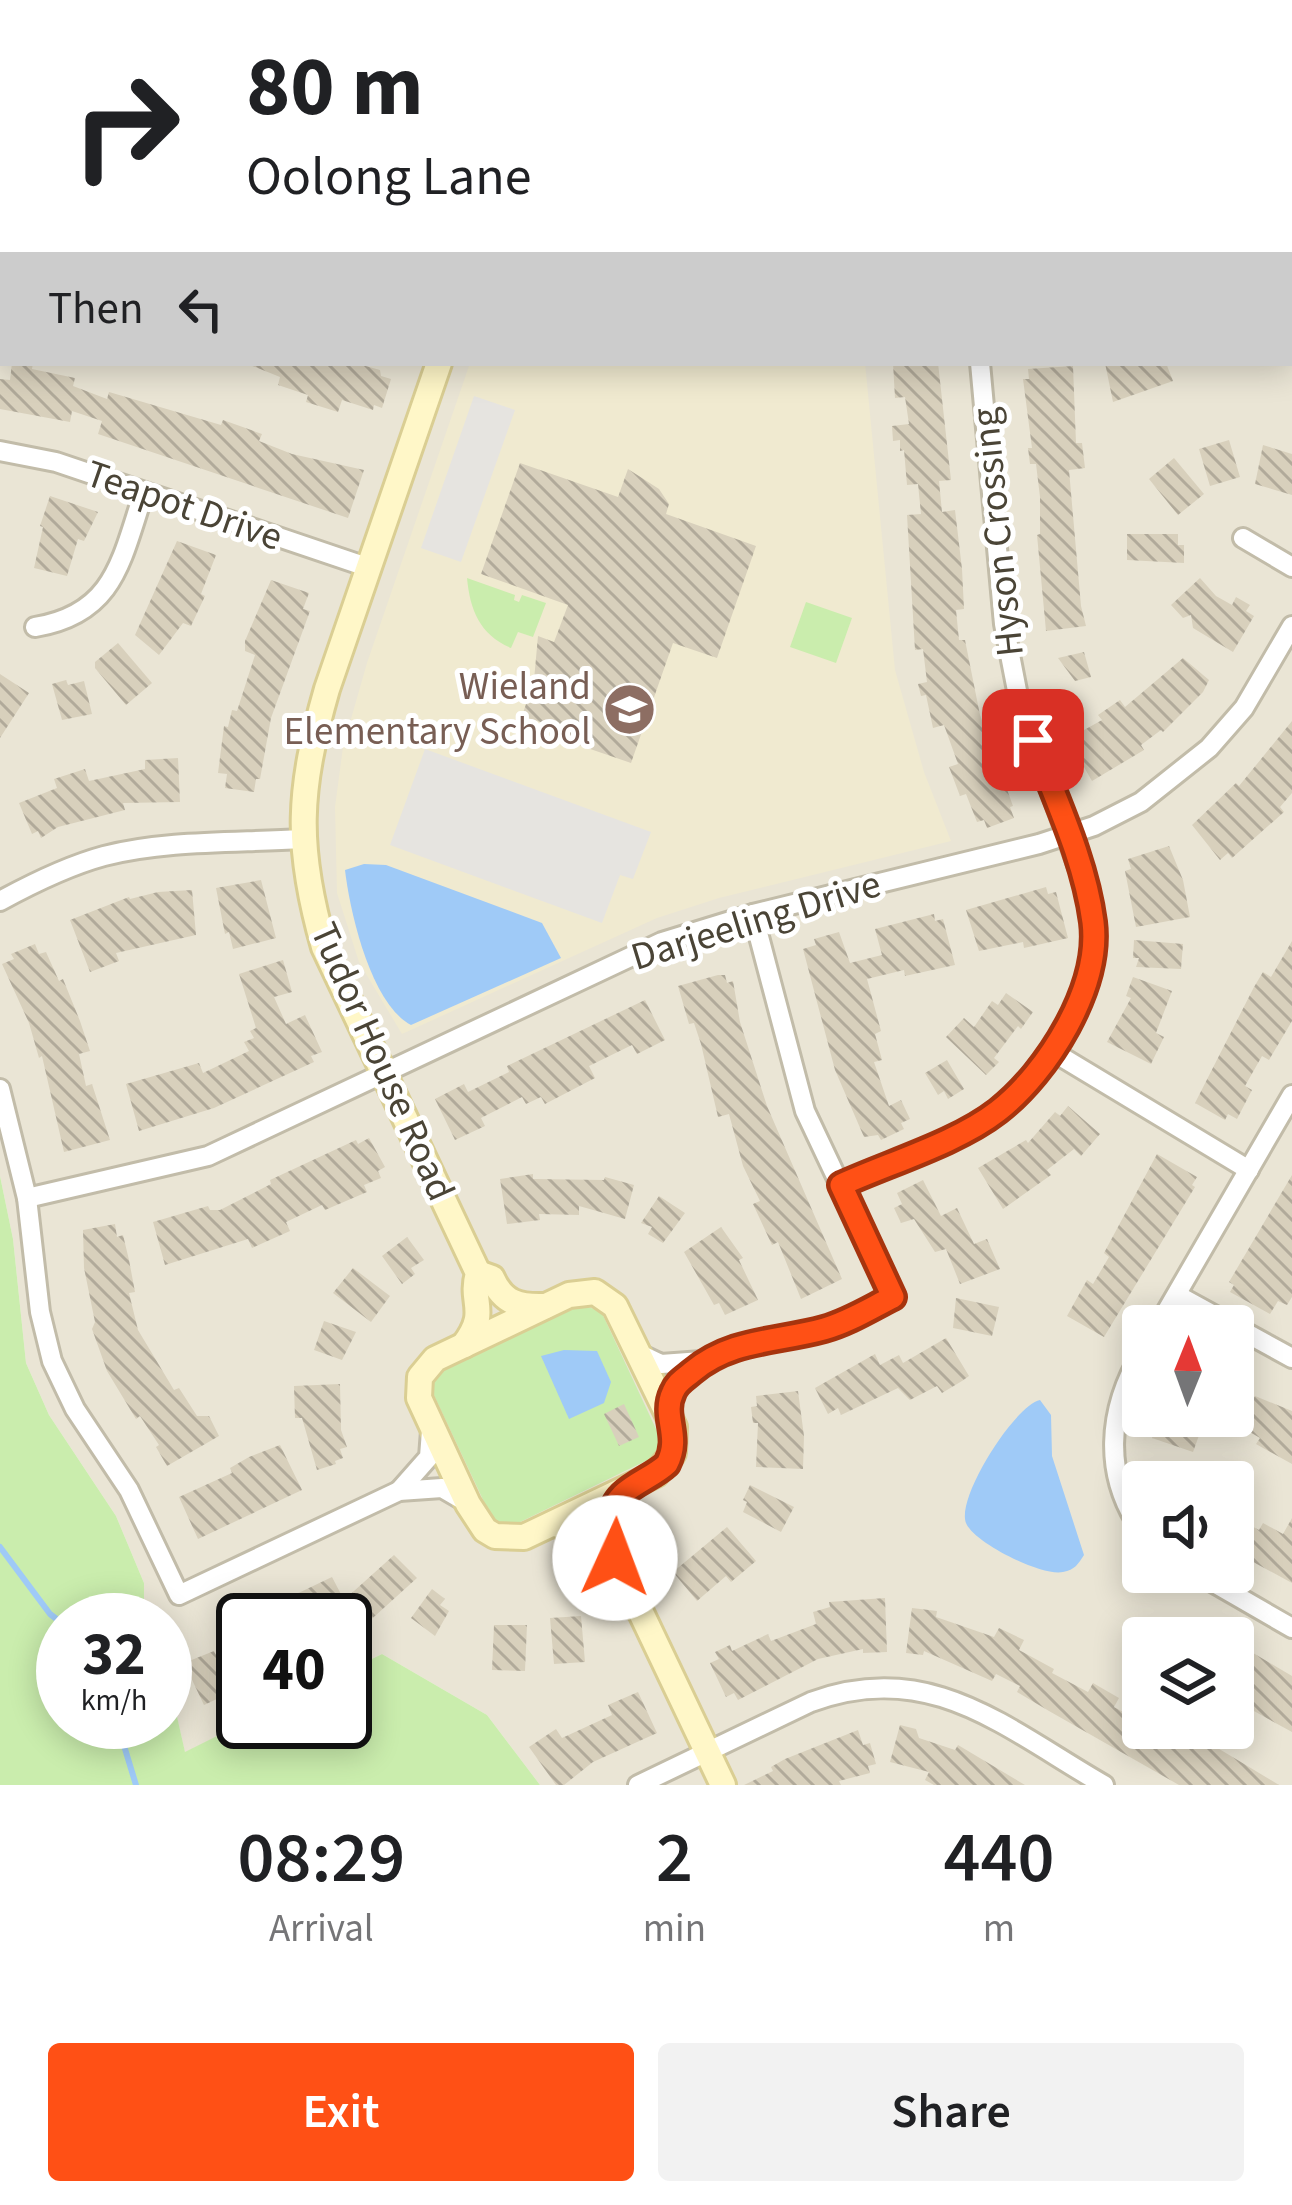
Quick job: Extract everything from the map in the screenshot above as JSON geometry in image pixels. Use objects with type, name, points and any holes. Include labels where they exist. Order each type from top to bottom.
[{"type":"street","name":"Tudor House Road","points":[[438,366],[313,738],[301,838],[309,896],[324,947],[478,1273],[474,1286],[480,1314],[464,1345]]},
{"type":"street","name":"Hyson Crossing","points":[[841,1185],[996,1112],[1050,1050],[1077,1010],[1090,973],[1094,928],[1088,896],[1020,706],[1004,624],[980,366]]},
{"type":"street","name":"Teapot Drive","points":[[0,451],[56,462],[367,568]]},
{"type":"street","points":[[35,627],[69,621],[105,589],[119,565],[143,495]]},
{"type":"street","points":[[1243,538],[1292,567]]},
{"type":"street","name":"Darjeeling Drive","points":[[27,1198],[208,1156],[662,942],[753,914],[1069,836],[1141,802],[1209,748],[1244,708],[1292,626]]},
{"type":"street","points":[[0,901],[63,869],[106,855],[301,838]]},
{"type":"street","points":[[667,1413],[675,1387],[702,1361],[728,1348],[842,1323],[893,1297],[794,1077],[753,914]]},
{"type":"street","points":[[1050,1050],[1249,1170]]},
{"type":"street","points":[[0,1089],[27,1198],[40,1312],[52,1360],[99,1449],[129,1490],[179,1595],[398,1491],[442,1488],[468,1504]]},
{"type":"street","points":[[1171,1305],[1292,1096]]},
{"type":"street","points":[[478,1273],[491,1278],[499,1294],[512,1303],[547,1306]]},
{"type":"street","points":[[595,1292],[615,1306],[667,1413],[675,1440],[667,1464],[630,1487],[524,1537],[495,1536],[484,1530],[468,1504],[419,1398],[420,1377],[435,1359],[547,1306],[569,1295],[595,1292]]},
{"type":"street","points":[[1177,1295],[1292,1358]]},
{"type":"street","points":[[638,1352],[661,1364],[702,1361]]},
{"type":"street","points":[[1122,1396],[1113,1448],[1122,1495]]},
{"type":"street","points":[[398,1491],[429,1457],[430,1422]]},
{"type":"street","points":[[630,1487],[611,1515],[618,1545],[615,1558],[723,1785]]},
{"type":"street","points":[[550,1524],[583,1529],[602,1553],[615,1558]]},
{"type":"street","points":[[1232,1593],[1292,1628]]},
{"type":"street","points":[[638,1785],[838,1692],[888,1685],[927,1690],[962,1704],[1104,1785]]},
{"type":"shaded area","points":[[0,366],[1292,366],[1292,1785],[540,1785],[487,1715],[382,1654],[372,1659],[372,1593],[216,1593],[216,1737],[185,1753],[184,1749],[192,1749],[192,1593],[144,1593],[116,1516],[49,1415],[26,1363],[13,1239],[0,1176]]},
{"type":"shaded area","name":"Wieland Elementary School","points":[[469,366],[865,366],[895,670],[924,772],[951,841],[719,898],[657,918],[402,1034],[359,962],[337,893],[335,807],[343,747]]},
{"type":"shaded area","points":[[474,396],[515,410],[461,562],[421,548]]},
{"type":"shaded area","points":[[425,749],[651,832],[633,879],[620,875],[602,923],[390,845]]},
{"type":"green space","points":[[467,578],[515,595],[519,602],[522,595],[546,603],[533,637],[518,632],[511,648],[491,636],[474,611]]},
{"type":"green space","points":[[806,602],[852,618],[836,663],[790,647]]},
{"type":"green space","points":[[0,1176],[13,1239],[26,1363],[49,1415],[116,1516],[144,1583],[144,1593],[36,1593],[36,1749],[185,1752],[216,1736],[216,1749],[372,1749],[372,1659],[382,1654],[487,1715],[540,1785],[0,1785]]},
{"type":"green space","points":[[578,1304],[601,1311],[663,1444],[660,1454],[507,1526],[493,1521],[431,1389],[434,1374]]},
{"type":"water","points":[[364,864],[386,865],[542,923],[561,958],[411,1025],[385,998],[365,956],[345,870]]},
{"type":"water","points":[[564,1350],[597,1351],[611,1382],[604,1403],[569,1419],[541,1356]]},
{"type":"water","points":[[1040,1400],[1051,1415],[1052,1456],[1084,1555],[1063,1572],[1010,1557],[982,1540],[966,1523],[970,1494],[990,1454],[1016,1418]]},
{"type":"building","points":[[12,366],[32,366],[75,378],[73,386],[107,399],[109,392],[221,425],[223,420],[262,434],[259,441],[292,454],[364,470],[348,518],[98,434],[102,421],[72,411],[70,422],[0,409],[0,379],[10,380]]},
{"type":"building","points":[[252,366],[366,366],[391,379],[382,408],[374,405],[373,410],[342,400],[338,412],[306,402],[308,395],[278,385],[280,377]]},
{"type":"building","points":[[893,366],[938,366],[951,480],[939,481],[942,512],[955,510],[962,569],[964,609],[956,610],[959,640],[965,640],[980,715],[1013,806],[1014,818],[987,828],[984,820],[977,822],[966,794],[960,796],[949,767],[958,764],[944,725],[933,728],[926,695],[921,696],[918,684],[927,682],[923,649],[915,650],[907,515],[921,514],[918,484],[907,485],[904,450],[900,451],[900,440],[893,441],[892,426],[909,424],[905,397],[895,398]]},
{"type":"building","points":[[1073,366],[1076,443],[1082,443],[1085,468],[1069,470],[1086,626],[1046,631],[1037,535],[1040,497],[1036,464],[1030,464],[1023,379],[1029,379],[1028,369]]},
{"type":"building","points":[[1106,366],[1167,366],[1173,381],[1113,402]]},
{"type":"building","points":[[1229,440],[1240,477],[1210,486],[1199,449]]},
{"type":"building","points":[[1263,445],[1292,454],[1292,495],[1255,484]]},
{"type":"building","points":[[1174,458],[1204,494],[1178,515],[1149,479]]},
{"type":"building","points":[[520,463],[618,497],[628,469],[659,489],[669,504],[666,514],[756,546],[717,658],[673,643],[631,763],[564,740],[567,731],[522,716],[534,680],[538,636],[554,642],[568,605],[481,574]]},
{"type":"building","points":[[50,496],[98,512],[84,541],[78,539],[67,576],[34,568]]},
{"type":"building","points":[[1127,534],[1178,534],[1178,545],[1184,545],[1184,563],[1127,560]]},
{"type":"building","points":[[177,541],[216,555],[191,626],[183,623],[159,655],[135,635]]},
{"type":"building","points":[[1200,578],[1232,605],[1236,597],[1250,605],[1246,611],[1254,616],[1233,652],[1193,628],[1191,615],[1183,618],[1171,605]]},
{"type":"building","points":[[271,580],[309,593],[303,609],[310,611],[271,718],[254,792],[225,788],[227,774],[218,773],[224,726],[228,727],[232,710],[237,711],[255,655],[245,651],[245,641]]},
{"type":"building","points":[[118,643],[152,683],[126,705],[95,668],[95,662]]},
{"type":"building","points":[[1084,652],[1091,677],[1075,681],[1058,658]]},
{"type":"building","points":[[1183,658],[1209,680],[1203,692],[1163,732],[1141,745],[1144,750],[1092,781],[1068,739],[1102,720],[1098,715],[1120,700],[1125,707]]},
{"type":"building","points":[[0,674],[29,693],[0,738]]},
{"type":"building","points":[[66,680],[68,685],[84,681],[92,714],[62,720],[52,684]]},
{"type":"building","points":[[1292,721],[1292,793],[1280,807],[1284,812],[1232,858],[1228,853],[1220,860],[1192,825],[1236,783],[1239,786]]},
{"type":"building","points":[[178,758],[180,802],[123,803],[125,810],[58,827],[41,838],[38,831],[32,834],[19,803],[57,788],[54,779],[85,769],[89,781],[145,769],[145,760]]},
{"type":"building","points":[[1169,846],[1183,880],[1190,917],[1136,927],[1125,871],[1131,869],[1128,859]]},
{"type":"building","points":[[261,880],[276,938],[233,949],[229,932],[225,934],[216,888]]},
{"type":"building","points":[[1046,887],[1048,894],[1056,892],[1068,938],[979,951],[966,910]]},
{"type":"building","points":[[192,890],[196,935],[116,953],[119,961],[90,972],[70,920],[129,897]]},
{"type":"building","points":[[934,914],[935,921],[943,919],[955,965],[867,979],[881,1031],[875,1034],[882,1060],[874,1062],[889,1106],[901,1100],[910,1119],[901,1123],[904,1129],[881,1140],[878,1135],[864,1137],[835,1070],[803,949],[816,945],[814,939],[839,932],[850,963],[882,955],[875,929]]},
{"type":"building","points":[[1134,940],[1183,944],[1181,969],[1136,967],[1139,958],[1133,958]]},
{"type":"building","points":[[1292,941],[1292,1021],[1269,1060],[1262,1056],[1245,1086],[1252,1090],[1237,1119],[1228,1114],[1225,1120],[1195,1103],[1254,987],[1263,972],[1271,977]]},
{"type":"building","points":[[35,944],[39,954],[46,952],[59,981],[63,979],[80,1021],[90,1051],[79,1054],[86,1086],[92,1084],[110,1140],[64,1152],[42,1056],[39,1058],[2,964],[14,959],[11,954]]},
{"type":"building","points":[[283,960],[292,992],[274,997],[286,1024],[305,1015],[322,1052],[311,1056],[314,1062],[214,1108],[139,1131],[126,1084],[199,1063],[203,1073],[249,1051],[244,1042],[254,1038],[250,1031],[256,1028],[239,974]]},
{"type":"building","points":[[725,975],[727,983],[733,981],[740,1022],[767,1106],[842,1279],[801,1299],[778,1242],[772,1245],[753,1204],[760,1201],[743,1166],[729,1114],[718,1117],[701,1044],[694,1023],[689,1024],[678,986]]},
{"type":"building","points":[[1133,977],[1172,991],[1156,1033],[1164,1037],[1151,1064],[1107,1042],[1131,998],[1126,996]]},
{"type":"building","points":[[1006,993],[1033,1012],[994,1058],[999,1062],[986,1075],[946,1037],[964,1018],[974,1027],[992,1001],[998,1005]]},
{"type":"building","points":[[645,1000],[665,1040],[637,1054],[632,1045],[589,1066],[595,1078],[545,1104],[541,1097],[526,1104],[522,1097],[481,1118],[485,1126],[455,1140],[435,1099],[464,1084],[468,1092],[509,1072],[507,1066]]},
{"type":"building","points":[[947,1060],[964,1089],[948,1099],[944,1091],[938,1095],[925,1073]]},
{"type":"building","points":[[1068,1106],[1100,1134],[1081,1156],[1074,1149],[1047,1170],[1051,1175],[1003,1209],[978,1168],[1028,1143],[1055,1112],[1060,1116]]},
{"type":"building","points":[[369,1138],[385,1167],[378,1171],[381,1178],[364,1185],[367,1192],[286,1222],[290,1231],[252,1248],[248,1239],[165,1265],[153,1222],[208,1206],[220,1210],[271,1184],[270,1180]]},
{"type":"building","points":[[1157,1154],[1197,1177],[1104,1337],[1067,1316],[1087,1280],[1093,1284],[1109,1257],[1104,1253]]},
{"type":"building","points":[[533,1174],[533,1179],[605,1177],[634,1185],[625,1219],[579,1206],[579,1215],[539,1214],[540,1220],[507,1224],[500,1179]]},
{"type":"building","points":[[1292,1175],[1292,1297],[1287,1305],[1278,1301],[1270,1314],[1230,1292],[1234,1285],[1229,1282]]},
{"type":"building","points":[[923,1180],[941,1216],[957,1208],[974,1244],[987,1239],[1000,1269],[960,1284],[946,1249],[935,1252],[914,1219],[901,1223],[894,1208],[902,1204],[897,1193]]},
{"type":"building","points":[[659,1196],[685,1213],[663,1243],[648,1234],[652,1227],[641,1223]]},
{"type":"building","points":[[115,1224],[129,1260],[135,1292],[129,1293],[138,1330],[174,1390],[179,1388],[197,1416],[209,1416],[219,1436],[167,1466],[159,1445],[140,1416],[136,1419],[107,1371],[92,1329],[95,1322],[84,1268],[83,1230]]},
{"type":"building","points":[[721,1227],[743,1258],[739,1260],[758,1300],[725,1315],[719,1303],[714,1305],[684,1252]]},
{"type":"building","points":[[407,1237],[424,1260],[411,1268],[415,1274],[402,1284],[382,1256]]},
{"type":"building","points":[[353,1268],[390,1296],[371,1322],[333,1293]]},
{"type":"building","points":[[956,1298],[999,1307],[992,1336],[953,1328]]},
{"type":"building","points":[[324,1321],[356,1332],[342,1360],[314,1350]]},
{"type":"building","points":[[946,1338],[969,1376],[962,1381],[942,1393],[937,1386],[910,1400],[898,1388],[841,1415],[838,1408],[828,1414],[815,1388],[875,1354],[880,1365],[899,1355],[903,1363]]},
{"type":"building","points":[[340,1384],[341,1430],[347,1447],[340,1449],[343,1458],[336,1464],[317,1470],[302,1418],[295,1418],[294,1386]]},
{"type":"building","points":[[798,1391],[803,1469],[756,1467],[758,1423],[753,1423],[751,1407],[757,1406],[756,1396]]},
{"type":"building","points":[[1254,1398],[1292,1411],[1292,1464],[1256,1444],[1260,1438],[1254,1434]]},
{"type":"building","points":[[624,1404],[639,1437],[619,1446],[604,1414]]},
{"type":"building","points":[[1152,1437],[1198,1437],[1193,1452]]},
{"type":"building","points":[[280,1445],[302,1490],[198,1539],[179,1497]]},
{"type":"building","points":[[750,1485],[794,1507],[781,1532],[743,1512]]},
{"type":"building","points":[[1292,1518],[1292,1583],[1254,1562],[1254,1527],[1259,1530],[1263,1523],[1283,1534]]},
{"type":"building","points":[[727,1527],[756,1561],[731,1582],[726,1576],[697,1601],[673,1572]]},
{"type":"building","points":[[394,1555],[417,1578],[372,1619],[372,1593],[352,1593]]},
{"type":"building","points":[[332,1577],[340,1593],[299,1593]]},
{"type":"building","points":[[432,1589],[445,1599],[440,1605],[449,1611],[435,1636],[411,1618]]},
{"type":"building","points":[[885,1598],[887,1652],[863,1653],[863,1649],[818,1659],[738,1700],[734,1693],[726,1697],[710,1663],[719,1659],[715,1652],[730,1645],[732,1651],[768,1634],[771,1641],[816,1624],[813,1612],[830,1607],[829,1602]]},
{"type":"building","points":[[912,1608],[937,1611],[936,1617],[994,1637],[999,1628],[1024,1640],[1019,1650],[1054,1669],[1052,1673],[1088,1692],[1093,1683],[1119,1698],[1114,1707],[1122,1711],[1122,1749],[1219,1749],[1279,1785],[1179,1785],[1017,1692],[1020,1686],[996,1674],[992,1681],[924,1651],[923,1655],[906,1653]]},
{"type":"building","points":[[581,1616],[585,1662],[554,1664],[550,1618]]},
{"type":"building","points":[[494,1625],[527,1625],[525,1671],[492,1670]]},
{"type":"building","points":[[214,1651],[216,1655],[216,1699],[204,1705],[192,1680],[192,1660]]},
{"type":"building","points":[[1254,1653],[1292,1676],[1292,1732],[1254,1711]]},
{"type":"building","points":[[638,1692],[657,1733],[593,1762],[564,1785],[556,1785],[529,1747],[556,1729],[562,1738],[612,1715],[608,1705]]},
{"type":"building","points":[[900,1725],[916,1729],[919,1738],[955,1750],[958,1745],[1025,1785],[934,1785],[925,1780],[929,1772],[890,1762]]},
{"type":"building","points":[[858,1730],[863,1745],[870,1743],[876,1764],[868,1766],[870,1773],[839,1781],[841,1785],[744,1785],[773,1771],[771,1767],[785,1759]]},
{"type":"waterway","points":[[0,1547],[36,1595]]},
{"type":"waterway","points":[[125,1749],[136,1785]]},
{"type":"place","name":"Wieland Elementary School","points":[[630,709]]},
{"type":"route","points":[[615,1558],[618,1545],[611,1515],[630,1487],[656,1474],[673,1453],[674,1426],[667,1413],[681,1379],[728,1348],[820,1330],[893,1297],[841,1185],[996,1112],[1013,1097],[1077,1010],[1090,973],[1094,928],[1088,896],[1033,740]]}]
